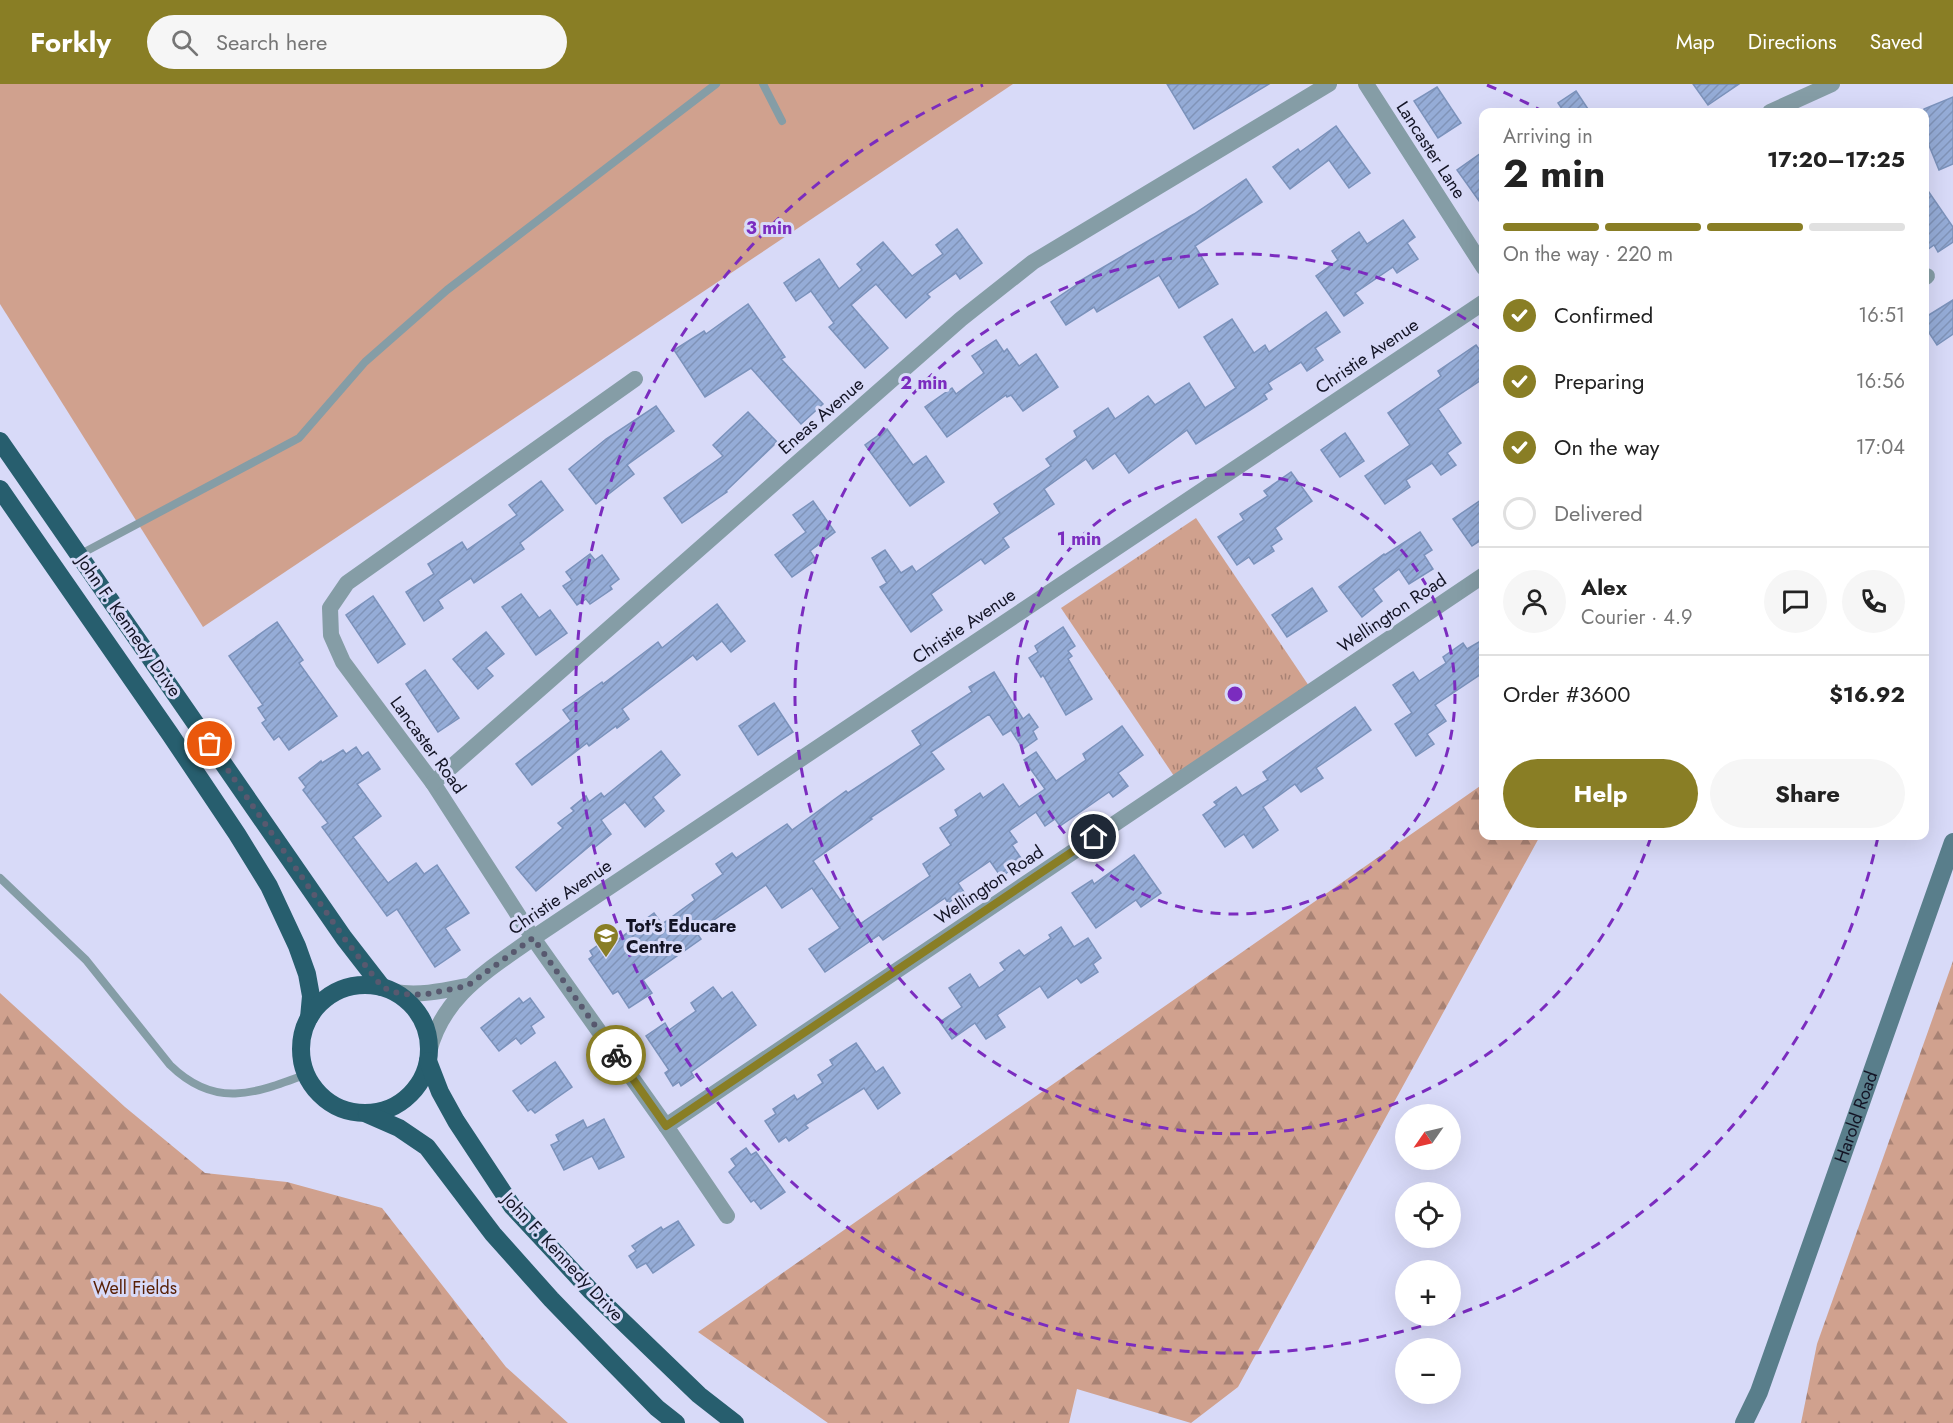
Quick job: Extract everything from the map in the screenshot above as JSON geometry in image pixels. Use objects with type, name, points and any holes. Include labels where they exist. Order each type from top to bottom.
[{"type":"highway","name":"John F. Kennedy Drive","points":[[0,441],[344,938],[388,990],[404,998],[420,1014],[427,1031],[429,1056],[440,1092],[456,1121],[512,1206],[591,1292],[699,1395],[735,1423]]},
{"type":"highway","name":"John F. Kennedy Drive","points":[[0,489],[184,754],[269,886],[297,946],[307,974],[311,996],[309,1018],[302,1044],[303,1062],[312,1085],[329,1102],[347,1111],[367,1114],[399,1128],[427,1147],[494,1234],[551,1299],[657,1408],[676,1423]]},
{"type":"highway","points":[[309,1018],[322,1002],[339,990],[359,985],[388,990]]},
{"type":"highway","points":[[367,1114],[387,1110],[405,1100],[418,1085],[429,1056]]},
{"type":"main road","name":"Harold Road","points":[[1744,1423],[1759,1392],[1953,842]]},
{"type":"main road","name":"Harold Road","points":[[1753,1423],[1759,1392]]},
{"type":"street","name":"Eneas Avenue","points":[[432,783],[952,327],[1033,262],[1329,84]]},
{"type":"street","name":"Lancaster Lane","points":[[1366,84],[1479,260]]},
{"type":"street","points":[[1779,108],[1832,84]]},
{"type":"street","name":"Christie Avenue","points":[[429,1056],[434,1033],[467,986],[533,938],[1479,305]]},
{"type":"street","name":"Lancaster Road","points":[[635,379],[347,583],[330,608],[331,635],[343,662],[432,783],[533,938],[727,1216]]},
{"type":"street","name":"Wellington Road","points":[[666,1126],[1479,578]]},
{"type":"street","name":"Christie Avenue","points":[[388,990],[411,995],[467,986]]},
{"type":"lane","points":[[79,555],[299,438],[365,363],[447,290],[716,84]]},
{"type":"lane","points":[[763,84],[782,122]]},
{"type":"lane","points":[[0,878],[86,960],[156,1048],[184,1079],[208,1091],[236,1095],[261,1091],[307,1074]]},
{"type":"green space","points":[[0,84],[1013,84],[203,627],[0,304]]},
{"type":"green space","points":[[1196,518],[1309,686],[1174,776],[1061,608]]},
{"type":"green space","points":[[1479,787],[1479,840],[1538,840],[1238,1387],[1191,1423],[1077,1389],[1069,1423],[828,1423],[698,1332]]},
{"type":"green space","points":[[1953,961],[1953,1423],[1801,1423],[1817,1344]]},
{"type":"green space","name":"Well Fields","points":[[0,993],[125,1107],[205,1173],[287,1182],[382,1208],[506,1367],[568,1423],[0,1423]]},
{"type":"building","points":[[1167,84],[1269,84],[1194,129]]},
{"type":"building","points":[[1693,84],[1739,84],[1708,105]]},
{"type":"building","points":[[1437,87],[1461,123],[1438,138],[1414,101]]},
{"type":"building","points":[[1576,91],[1587,108],[1561,108],[1558,103]]},
{"type":"building","points":[[1953,97],[1953,164],[1939,170],[1929,145],[1929,108],[1926,108]]},
{"type":"building","points":[[1336,126],[1370,173],[1349,188],[1329,160],[1290,189],[1273,167],[1298,149],[1300,152]]},
{"type":"building","points":[[1479,155],[1479,201],[1457,170]]},
{"type":"building","points":[[1246,179],[1262,202],[1195,246],[1218,284],[1179,308],[1159,275],[1097,312],[1094,307],[1066,325],[1051,302],[1078,282],[1194,214]]},
{"type":"building","points":[[1929,192],[1953,227],[1953,242],[1938,252],[1934,245],[1929,248]]},
{"type":"building","points":[[1403,220],[1415,237],[1407,243],[1418,259],[1397,273],[1393,267],[1355,293],[1363,303],[1344,316],[1316,276],[1338,260],[1332,251],[1359,232],[1367,244]]},
{"type":"building","points":[[957,229],[982,263],[960,279],[956,273],[927,294],[930,297],[906,318],[876,284],[851,305],[888,348],[865,368],[829,327],[834,323],[811,291],[796,301],[784,283],[819,259],[839,289],[862,270],[857,264],[883,242],[912,276],[943,254],[936,245]]},
{"type":"building","points":[[1953,300],[1953,334],[1937,345],[1929,333],[1929,315]]},
{"type":"building","points":[[748,304],[785,357],[781,359],[823,404],[801,424],[751,368],[705,397],[674,350],[704,331],[706,334]]},
{"type":"building","points":[[1326,312],[1340,332],[1315,348],[1323,360],[1307,371],[1301,362],[1268,383],[1272,389],[1264,394],[1267,399],[1250,410],[1196,444],[1187,430],[1129,473],[1115,453],[1093,469],[1086,459],[1044,489],[1054,504],[1003,538],[1009,547],[985,564],[981,559],[931,594],[942,610],[911,632],[880,587],[887,583],[872,558],[885,550],[901,573],[912,566],[916,572],[1000,513],[994,504],[1051,466],[1046,459],[1077,437],[1074,431],[1108,408],[1115,419],[1148,396],[1155,405],[1189,383],[1205,408],[1236,388],[1204,337],[1232,319],[1254,353],[1265,345],[1269,352]]},
{"type":"building","points":[[996,340],[1004,352],[1007,349],[1019,366],[1036,354],[1058,387],[1023,411],[1011,395],[1007,397],[1006,395],[947,437],[925,407],[952,388],[956,394],[984,373],[972,356]]},
{"type":"building","points":[[1476,345],[1479,349],[1479,381],[1438,409],[1461,443],[1447,453],[1456,465],[1441,475],[1432,463],[1406,480],[1410,487],[1385,504],[1365,476],[1410,445],[1388,413],[1441,376],[1438,371]]},
{"type":"building","points":[[656,406],[674,431],[627,465],[634,474],[596,504],[569,469],[606,439]]},
{"type":"building","points":[[748,412],[777,442],[727,492],[682,523],[664,498],[723,456],[713,445]]},
{"type":"building","points":[[887,429],[913,465],[926,456],[944,482],[910,506],[865,445]]},
{"type":"building","points":[[1345,433],[1364,461],[1340,477],[1321,450]]},
{"type":"building","points":[[1291,472],[1312,501],[1275,528],[1282,539],[1271,546],[1274,551],[1254,564],[1249,557],[1237,565],[1218,537],[1244,520],[1240,514],[1268,496],[1264,491]]},
{"type":"building","points":[[541,481],[563,510],[520,543],[524,549],[474,583],[471,578],[438,600],[443,608],[424,621],[406,592],[434,574],[428,564],[462,542],[467,550],[517,515],[509,505]]},
{"type":"building","points":[[813,501],[835,532],[810,551],[816,560],[792,577],[775,555],[806,532],[793,515]]},
{"type":"building","points":[[1479,501],[1479,541],[1472,546],[1453,519]]},
{"type":"building","points":[[1420,532],[1432,550],[1424,555],[1433,569],[1409,584],[1399,569],[1373,589],[1382,601],[1362,617],[1339,587],[1384,554]]},
{"type":"building","points":[[590,554],[595,560],[602,555],[619,579],[610,586],[612,589],[590,604],[586,599],[577,605],[563,586],[572,580],[566,572]]},
{"type":"building","points":[[1312,588],[1327,611],[1287,637],[1272,615]]},
{"type":"building","points":[[521,594],[539,618],[550,610],[567,633],[536,655],[502,607]]},
{"type":"building","points":[[373,596],[405,644],[378,663],[346,615]]},
{"type":"building","points":[[717,604],[745,641],[731,652],[722,641],[697,660],[693,655],[622,709],[629,719],[589,746],[587,743],[532,785],[516,764],[571,721],[563,710],[602,682],[603,684],[658,642],[662,648]]},
{"type":"building","points":[[277,622],[303,660],[299,663],[337,716],[289,750],[279,736],[274,740],[262,723],[266,720],[258,708],[263,705],[229,656]]},
{"type":"building","points":[[1063,627],[1075,646],[1068,651],[1072,656],[1068,659],[1092,699],[1066,715],[1043,675],[1041,677],[1029,658],[1038,652],[1035,646]]},
{"type":"building","points":[[486,632],[504,654],[486,668],[493,676],[478,689],[453,659]]},
{"type":"building","points":[[1479,642],[1479,675],[1435,705],[1446,721],[1427,734],[1434,744],[1416,756],[1395,724],[1412,713],[1393,685],[1413,672],[1419,681],[1446,663],[1443,657],[1463,643],[1467,649]]},
{"type":"building","points":[[425,670],[459,718],[438,732],[406,684]]},
{"type":"building","points":[[994,672],[1023,719],[1029,714],[1038,727],[1033,731],[1037,739],[1023,749],[1011,730],[1003,735],[989,714],[931,752],[944,769],[870,818],[872,819],[813,861],[840,900],[843,898],[860,924],[930,876],[923,864],[951,845],[940,828],[958,816],[955,810],[980,793],[983,798],[1003,784],[1019,807],[1045,789],[1024,760],[1036,752],[1056,781],[1086,760],[1083,754],[1122,726],[1143,755],[1118,773],[1128,786],[1113,797],[1109,792],[1060,826],[1055,819],[1045,826],[1036,812],[1009,831],[1017,842],[1012,845],[1023,861],[1001,877],[990,861],[958,883],[964,892],[948,903],[945,898],[883,940],[879,935],[825,972],[809,949],[840,928],[812,888],[782,908],[766,885],[696,932],[701,939],[643,980],[652,993],[629,1008],[618,991],[613,994],[589,959],[593,956],[590,951],[612,935],[616,941],[654,913],[662,924],[695,900],[692,895],[723,874],[716,864],[732,853],[736,858],[787,824],[792,830],[846,791],[848,793],[921,745],[912,731],[972,692],[969,687]]},
{"type":"building","points":[[774,703],[793,732],[758,755],[739,726]]},
{"type":"building","points":[[1355,707],[1371,730],[1316,768],[1323,778],[1301,792],[1295,784],[1263,807],[1278,830],[1253,848],[1244,834],[1225,847],[1203,815],[1217,805],[1214,802],[1236,787],[1242,796],[1268,780],[1263,772]]},
{"type":"building","points":[[356,747],[362,756],[368,752],[380,769],[357,784],[381,816],[353,837],[388,883],[416,863],[424,874],[437,865],[469,913],[445,928],[460,950],[435,967],[397,909],[387,916],[322,827],[328,823],[303,790],[306,787],[299,778],[321,761],[322,763],[343,750],[346,754]]},
{"type":"building","points":[[661,751],[680,775],[653,797],[664,811],[645,827],[625,802],[601,820],[611,834],[595,847],[592,844],[536,891],[516,867],[563,828],[558,823],[574,811],[571,808],[586,796],[589,802],[601,793],[604,797]]},
{"type":"building","points":[[1134,855],[1161,893],[1141,907],[1136,900],[1096,928],[1072,893],[1092,880],[1094,884]]},
{"type":"building","points":[[1061,927],[1074,947],[1088,938],[1101,958],[1093,964],[1098,972],[1081,983],[1077,978],[1048,998],[1040,986],[997,1015],[1005,1027],[986,1039],[975,1023],[952,1039],[940,1022],[962,1007],[949,988],[970,974],[979,988],[1005,970],[1000,963],[1019,950],[1024,956],[1051,938],[1049,935]]},
{"type":"building","points":[[713,987],[722,999],[732,992],[756,1025],[691,1072],[694,1077],[681,1086],[679,1082],[673,1086],[665,1073],[669,1070],[646,1036],[665,1023],[669,1030],[696,1011],[691,1003]]},
{"type":"building","points":[[519,998],[523,1003],[530,998],[544,1017],[531,1026],[535,1033],[521,1044],[516,1038],[499,1051],[481,1028]]},
{"type":"building","points":[[856,1043],[876,1072],[883,1067],[900,1093],[878,1109],[864,1088],[805,1125],[808,1128],[789,1141],[786,1137],[779,1142],[765,1121],[776,1114],[773,1109],[794,1095],[797,1100],[823,1083],[818,1075],[833,1065],[830,1060]]},
{"type":"building","points":[[555,1062],[572,1087],[535,1113],[531,1109],[528,1111],[513,1091]]},
{"type":"building","points":[[604,1119],[624,1157],[599,1169],[592,1156],[564,1170],[551,1145],[559,1141],[556,1135],[583,1120],[587,1128]]},
{"type":"building","points":[[746,1148],[751,1155],[756,1152],[785,1192],[761,1209],[754,1200],[751,1202],[729,1172],[736,1166],[731,1159]]},
{"type":"building","points":[[678,1221],[694,1245],[653,1273],[646,1263],[637,1268],[629,1256],[636,1251],[632,1246],[661,1227],[663,1230]]},
{"type":"way so far","points":[[210,744],[344,938],[382,987],[411,995],[467,986],[533,938],[616,1055]]},
{"type":"place","name":"Tot's Educare Centre","points":[[606,959]]},
{"type":"route","points":[[616,1055],[666,1126],[1094,837]]}]
